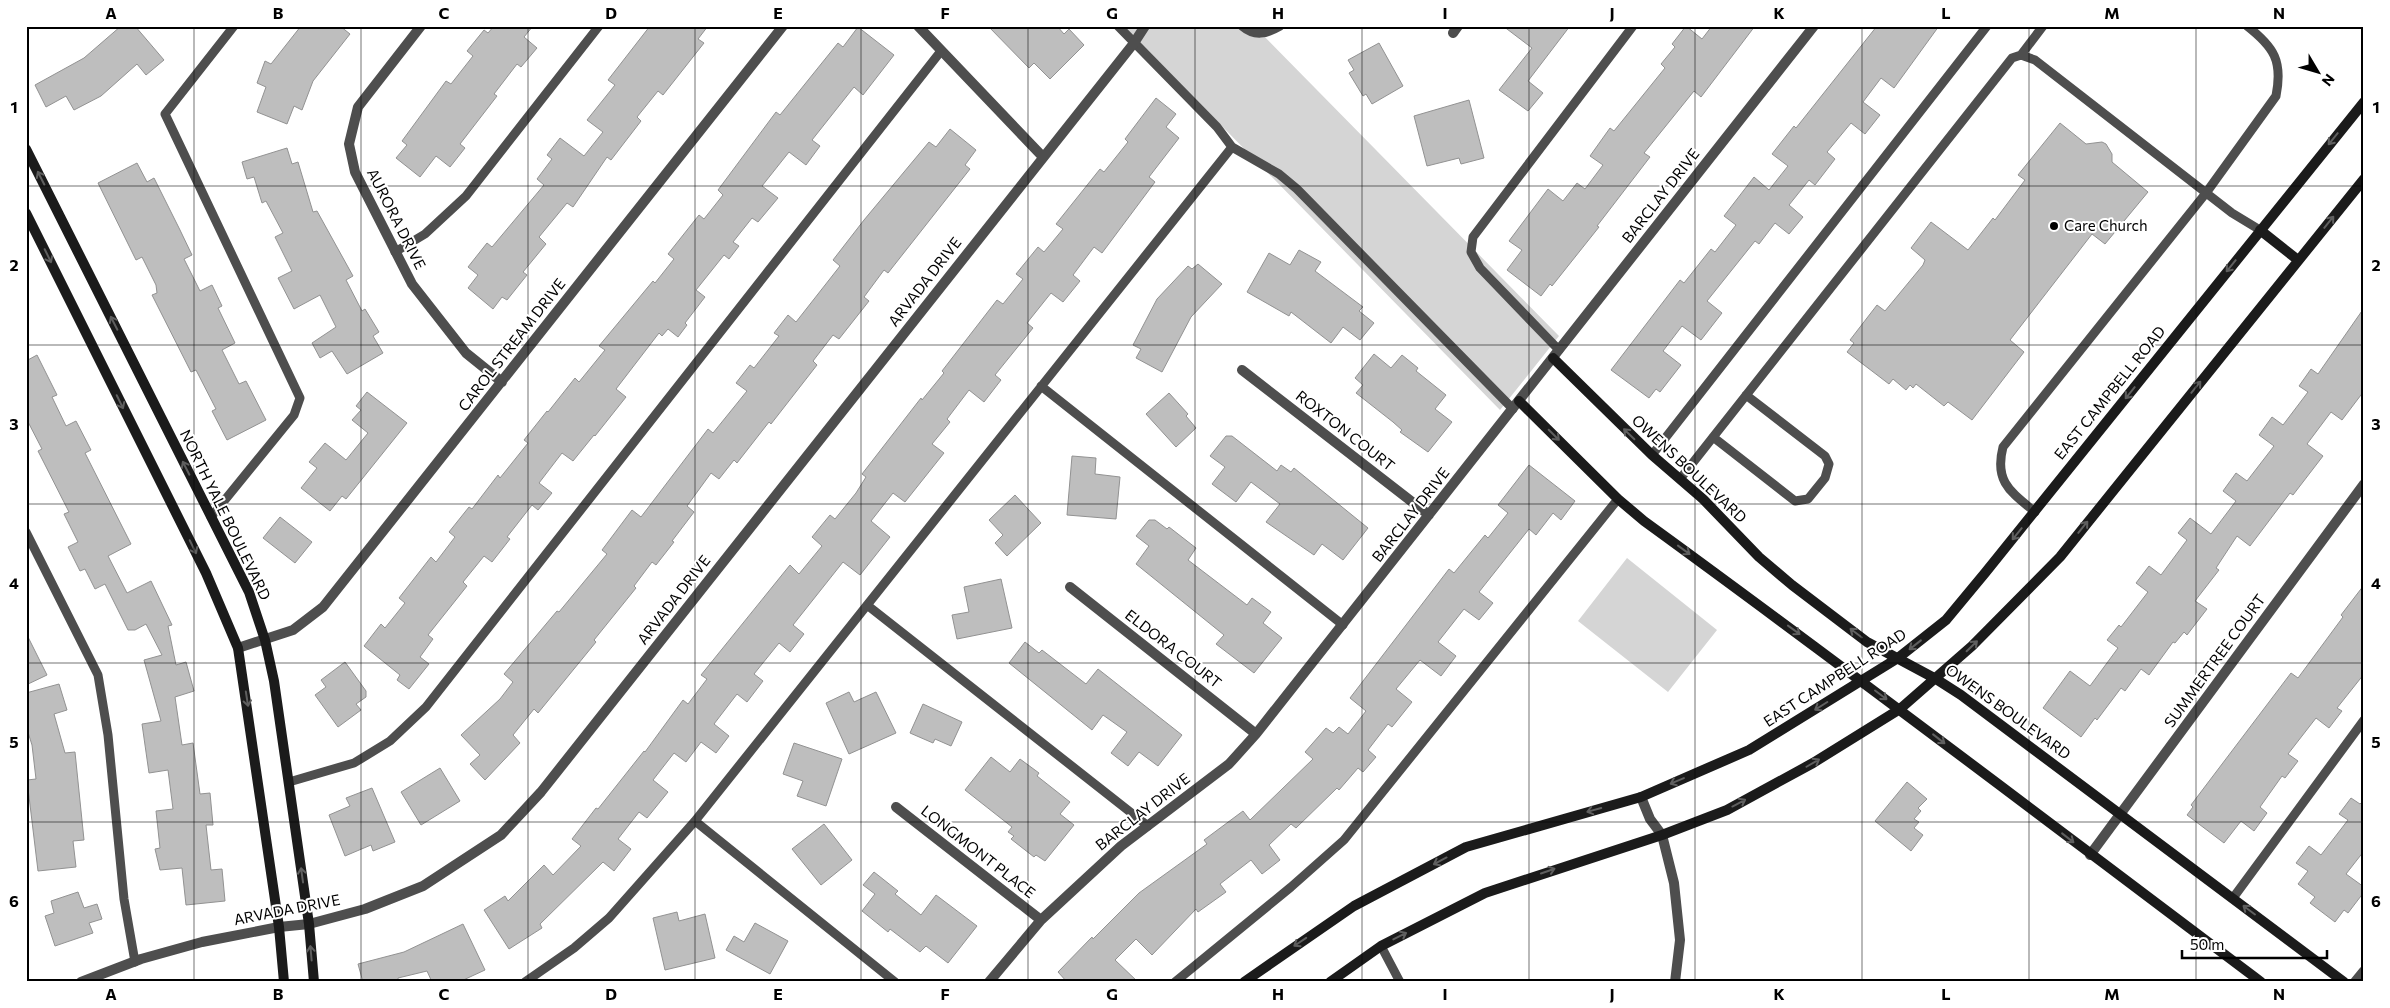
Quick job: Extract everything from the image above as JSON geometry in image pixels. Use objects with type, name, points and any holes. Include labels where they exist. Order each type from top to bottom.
[{"type":"street","name":"AURORA DRIVE","points":[[421,26],[358,107],[349,144],[355,172],[412,284],[466,353],[502,382]]},
{"type":"street","name":"CAROL STREAM DRIVE","points":[[238,648],[293,630],[323,607],[783,26]]},
{"type":"street","points":[[918,26],[1043,157]]},
{"type":"street","name":"ARVADA DRIVE","points":[[81,982],[135,962],[202,942],[280,927],[309,924],[365,908],[423,886],[501,835],[542,792],[1134,43],[1145,26]]},
{"type":"street","name":"BARCLAY DRIVE","points":[[989,982],[1041,920],[1121,846],[1229,764],[1256,734],[1814,26]]},
{"type":"street","name":"EAST CAMPBELL ROAD","points":[[1244,982],[1354,906],[1466,847],[1641,797],[1750,750],[1898,658],[1946,620],[2364,102]]},
{"type":"street","name":"NORTH YALE BOULEVARD","points":[[26,149],[249,592],[265,640],[274,681],[309,924],[314,982]]},
{"type":"street","points":[[1330,982],[1382,946],[1485,894],[1662,835],[1727,810],[1813,763],[1900,709],[1972,646],[2060,557],[2364,179]]},
{"type":"street","points":[[26,212],[206,573],[238,648],[280,927],[284,982]]},
{"type":"street","points":[[2260,230],[2298,260]]},
{"type":"street","name":"OWENS BOULEVARD","points":[[1556,354],[1652,455],[1703,499],[1758,557],[1792,585],[1867,642],[1936,679],[1969,700],[2344,982]]},
{"type":"street","name":"ROXTON COURT","points":[[1242,370],[1429,515]]},
{"type":"street","points":[[1516,405],[1618,499],[1862,680],[2090,855],[2261,982]]},
{"type":"street","name":"SUMMERTREE COURT","points":[[2090,855],[2364,484]]},
{"type":"street","name":"ELDORA COURT","points":[[1070,588],[1256,734]]},
{"type":"street","points":[[1641,797],[1650,819],[1662,835],[1674,883],[1680,940],[1675,982]]},
{"type":"street","name":"LONGMONT PLACE","points":[[896,807],[1041,920]]},
{"type":"street","points":[[2355,982],[2364,970]]},
{"type":"lane","points":[[211,517],[294,414],[300,398],[165,114],[234,26]]},
{"type":"lane","points":[[395,252],[425,234],[466,196],[599,26]]},
{"type":"lane","points":[[1118,26],[1217,128],[1232,147],[1280,174],[1297,189],[1516,405]]},
{"type":"lane","points":[[1242,26],[1249,32],[1263,34],[1280,26]]},
{"type":"lane","points":[[1556,354],[1480,268],[1471,252],[1473,237],[1632,26]]},
{"type":"lane","points":[[1652,455],[1987,26]]},
{"type":"lane","points":[[2022,56],[2043,26]]},
{"type":"lane","points":[[2035,512],[2010,491],[2001,477],[1999,462],[2003,447],[2206,194],[2276,96],[2279,79],[2275,59],[2268,42],[2247,26]]},
{"type":"lane","points":[[289,782],[354,763],[390,741],[426,707],[941,51]]},
{"type":"lane","points":[[1680,479],[2012,58],[2022,56],[2035,60],[2232,214],[2260,230]]},
{"type":"lane","points":[[524,982],[574,948],[608,918],[695,820],[1232,147]]},
{"type":"lane","points":[[1041,386],[1343,625]]},
{"type":"lane","points":[[1713,436],[1795,501],[1808,499],[1825,478],[1829,464],[1825,456],[1746,395]]},
{"type":"lane","points":[[1174,982],[1291,887],[1344,840],[1618,499]]},
{"type":"lane","points":[[26,532],[98,675],[108,735],[124,899],[135,962]]},
{"type":"lane","points":[[867,605],[1148,826]]},
{"type":"lane","points":[[2233,898],[2364,720]]},
{"type":"lane","points":[[695,820],[895,982]]},
{"type":"lane","points":[[1382,946],[1400,982]]},
{"type":"shaded area","points":[[1124,26],[1254,26],[1559,336],[1500,410]]},
{"type":"shaded area","points":[[1627,558],[1717,630],[1668,692],[1578,621]]},
{"type":"building","points":[[121,26],[135,26],[164,60],[146,75],[137,64],[101,96],[74,110],[66,96],[46,107],[35,85],[84,58]]},
{"type":"building","points":[[301,26],[340,26],[350,34],[313,81],[302,110],[294,106],[287,124],[257,112],[266,87],[257,83],[265,61],[271,64]]},
{"type":"building","points":[[494,26],[533,26],[524,37],[537,48],[521,67],[517,64],[494,94],[497,96],[460,144],[465,148],[450,167],[436,156],[420,177],[396,158],[407,145],[402,141],[446,81],[451,84],[473,56],[467,51],[484,30],[488,33]]},
{"type":"building","points":[[650,26],[708,26],[698,39],[704,43],[663,95],[658,91],[637,117],[641,121],[611,160],[607,157],[573,207],[567,203],[539,237],[546,244],[523,272],[527,275],[507,300],[502,297],[493,309],[468,288],[478,275],[468,267],[487,243],[492,247],[544,185],[537,179],[552,159],[547,155],[560,138],[584,156],[603,132],[587,120],[615,85],[608,80]]},
{"type":"building","points":[[988,26],[1057,26],[1064,34],[1069,29],[1084,45],[1050,79],[1034,63],[1029,68]]},
{"type":"building","points":[[1503,26],[1570,26],[1528,81],[1543,93],[1528,111],[1499,90],[1532,48]]},
{"type":"building","points":[[1686,26],[1702,39],[1712,26],[1755,26],[1701,97],[1694,91],[1644,153],[1650,157],[1597,226],[1599,227],[1552,286],[1550,284],[1541,296],[1507,270],[1522,250],[1509,241],[1548,189],[1563,201],[1577,183],[1585,189],[1603,165],[1590,156],[1610,128],[1614,131],[1665,68],[1661,64],[1675,47],[1672,44]]},
{"type":"building","points":[[1877,26],[1939,26],[1894,88],[1881,78],[1863,102],[1880,115],[1865,134],[1851,123],[1827,152],[1835,159],[1815,185],[1809,180],[1789,205],[1803,217],[1789,234],[1775,223],[1759,244],[1755,241],[1707,301],[1722,313],[1701,340],[1682,326],[1663,351],[1681,365],[1660,392],[1656,389],[1649,398],[1611,370],[1680,280],[1684,283],[1711,249],[1715,252],[1736,225],[1724,216],[1754,177],[1769,190],[1788,166],[1772,154],[1794,126],[1796,128]]},
{"type":"building","points":[[858,27],[894,55],[863,95],[854,87],[812,140],[820,146],[806,165],[789,152],[762,186],[778,198],[758,222],[752,218],[733,242],[739,246],[729,259],[724,255],[696,290],[705,297],[685,323],[687,325],[678,337],[668,329],[662,336],[659,333],[616,389],[626,397],[595,436],[573,461],[562,453],[539,483],[552,493],[538,510],[532,505],[507,537],[510,539],[492,562],[484,556],[463,582],[467,586],[428,635],[433,639],[420,657],[429,664],[409,689],[397,680],[400,675],[364,646],[381,624],[385,628],[405,603],[399,598],[431,557],[436,562],[455,537],[449,532],[469,507],[472,509],[498,475],[500,478],[528,443],[524,440],[547,411],[575,378],[579,382],[605,350],[599,346],[653,281],[655,283],[674,259],[668,254],[699,215],[704,219],[723,195],[718,190],[776,112],[780,115],[838,43],[843,47]]},
{"type":"building","points":[[1379,43],[1403,86],[1372,104],[1366,94],[1363,96],[1349,73],[1354,70],[1348,60]]},
{"type":"building","points":[[1156,98],[1176,114],[1166,127],[1179,138],[1149,177],[1155,182],[1102,253],[1094,247],[1073,275],[1080,281],[1063,302],[1051,293],[1027,323],[1033,328],[995,375],[1001,380],[984,402],[969,390],[947,419],[950,422],[932,444],[944,453],[905,502],[893,493],[871,521],[890,537],[860,575],[843,562],[793,625],[804,634],[790,652],[779,643],[754,674],[763,681],[747,702],[737,694],[714,724],[729,736],[716,753],[701,742],[686,762],[674,753],[653,780],[668,792],[647,818],[639,812],[618,839],[631,849],[614,871],[603,862],[540,924],[542,928],[509,949],[484,910],[505,896],[508,901],[544,865],[553,875],[581,846],[572,839],[596,808],[598,809],[645,752],[683,700],[688,704],[707,679],[701,675],[790,565],[799,574],[822,546],[812,537],[830,515],[835,519],[856,493],[866,477],[862,474],[921,398],[922,400],[944,373],[942,371],[997,300],[1003,304],[1023,279],[1016,274],[1038,247],[1044,252],[1063,229],[1056,224],[1100,169],[1104,172],[1128,142],[1125,139]]},
{"type":"building","points":[[1469,100],[1484,158],[1461,164],[1459,158],[1427,166],[1414,116]]},
{"type":"building","points":[[2060,123],[2086,144],[2102,142],[2106,144],[2112,154],[2112,162],[2148,192],[2105,244],[2092,234],[2010,340],[2024,352],[1972,420],[1948,402],[1944,406],[1916,384],[1913,388],[1910,385],[1906,390],[1893,379],[1889,384],[1847,352],[1854,343],[1850,340],[1877,305],[1885,311],[1923,265],[1925,260],[1911,248],[1931,222],[1968,250],[1993,218],[1995,220],[2025,180],[2018,175]]},
{"type":"building","points":[[950,129],[976,150],[965,165],[970,169],[888,273],[884,270],[864,297],[869,301],[839,339],[833,335],[813,361],[817,365],[771,424],[769,422],[737,463],[734,460],[719,479],[711,473],[687,506],[694,512],[672,541],[674,542],[656,565],[652,562],[634,586],[636,588],[594,640],[596,642],[538,713],[534,709],[513,735],[520,743],[485,780],[470,764],[480,755],[461,735],[500,699],[513,682],[504,674],[607,554],[602,550],[632,510],[641,517],[708,429],[713,433],[747,391],[736,383],[750,365],[754,368],[779,336],[774,333],[788,315],[796,322],[840,266],[833,260],[864,220],[929,142],[936,147]]},
{"type":"building","points":[[287,148],[292,164],[298,162],[313,212],[317,211],[353,276],[346,280],[362,311],[365,309],[379,332],[373,336],[383,353],[347,374],[332,351],[320,358],[312,343],[336,327],[320,295],[294,309],[278,278],[292,271],[275,237],[283,233],[266,201],[262,203],[254,177],[247,179],[242,162]]},
{"type":"building","points":[[137,163],[147,182],[154,178],[180,230],[192,255],[184,259],[200,291],[212,285],[222,306],[218,308],[235,343],[222,350],[239,384],[246,381],[266,420],[227,440],[212,411],[216,409],[196,370],[191,372],[152,295],[157,293],[156,285],[142,257],[136,260],[98,183]]},
{"type":"building","points":[[1299,250],[1321,262],[1315,271],[1363,307],[1359,311],[1374,323],[1360,340],[1343,327],[1331,343],[1291,312],[1289,316],[1247,292],[1269,253],[1290,265]]},
{"type":"building","points":[[1198,264],[1222,284],[1191,317],[1162,372],[1136,358],[1141,349],[1133,345],[1157,299],[1188,266],[1192,269]]},
{"type":"building","points":[[2364,308],[2364,391],[2342,420],[2331,412],[2307,444],[2323,456],[2293,495],[2290,493],[2250,546],[2237,536],[2216,568],[2219,570],[2195,601],[2207,609],[2187,635],[2184,632],[2175,643],[2173,642],[2149,675],[2141,669],[2125,691],[2121,688],[2097,720],[2095,718],[2081,737],[2043,708],[2070,671],[2090,686],[2118,648],[2107,640],[2119,625],[2121,627],[2148,592],[2136,583],[2149,566],[2161,575],[2187,540],[2178,533],[2190,518],[2211,534],[2236,501],[2223,491],[2236,473],[2247,481],[2274,446],[2259,435],[2272,417],[2283,425],[2308,392],[2299,386],[2311,369],[2318,374]]},
{"type":"building","points":[[1374,354],[1391,368],[1402,355],[1418,368],[1416,371],[1446,395],[1435,409],[1452,422],[1428,452],[1400,432],[1402,430],[1393,422],[1356,393],[1363,385],[1355,378]]},
{"type":"building","points":[[37,355],[57,395],[52,397],[66,426],[76,421],[91,450],[85,453],[131,544],[108,556],[127,593],[151,581],[172,625],[168,626],[176,665],[186,662],[194,691],[175,697],[182,745],[193,743],[200,794],[210,793],[213,825],[206,825],[211,870],[222,869],[225,901],[186,905],[182,868],[160,870],[155,849],[160,848],[156,811],[173,809],[168,770],[149,773],[142,724],[161,721],[144,660],[162,655],[146,624],[135,630],[128,630],[105,584],[95,589],[85,569],[80,571],[68,547],[78,542],[64,514],[69,512],[38,451],[42,449],[26,418],[26,361]]},
{"type":"building","points":[[367,392],[407,423],[346,499],[342,496],[330,511],[301,488],[317,468],[309,462],[325,443],[346,460],[368,433],[352,420],[361,410],[356,406]]},
{"type":"building","points":[[1169,393],[1188,414],[1186,416],[1196,428],[1176,447],[1146,414]]},
{"type":"building","points":[[1226,436],[1232,436],[1277,471],[1281,465],[1291,472],[1294,468],[1368,528],[1343,560],[1322,544],[1314,555],[1266,522],[1280,504],[1251,482],[1236,502],[1212,484],[1225,467],[1210,456]]},
{"type":"building","points":[[1072,456],[1096,458],[1095,474],[1120,477],[1116,519],[1067,515]]},
{"type":"building","points":[[1529,465],[1575,501],[1561,520],[1553,513],[1536,535],[1529,529],[1479,592],[1493,603],[1479,620],[1464,609],[1438,642],[1456,656],[1441,676],[1420,660],[1396,689],[1412,702],[1392,727],[1388,724],[1368,750],[1376,757],[1363,772],[1358,768],[1339,790],[1337,788],[1296,828],[1291,824],[1269,845],[1280,860],[1262,874],[1251,860],[1220,884],[1226,892],[1198,912],[1196,909],[1152,955],[1136,939],[1115,960],[1138,982],[1067,982],[1058,972],[1139,893],[1207,844],[1204,840],[1243,811],[1250,820],[1313,759],[1305,752],[1326,728],[1333,733],[1339,727],[1348,734],[1366,711],[1350,698],[1449,569],[1454,573],[1485,535],[1488,538],[1508,513],[1498,505]]},
{"type":"building","points":[[1015,495],[1041,523],[1007,556],[995,543],[1003,535],[989,520]]},
{"type":"building","points":[[280,517],[312,542],[295,563],[263,538]]},
{"type":"building","points":[[1149,520],[1155,520],[1167,529],[1169,527],[1196,548],[1188,560],[1247,605],[1252,598],[1271,612],[1263,623],[1282,638],[1254,673],[1216,644],[1224,635],[1136,564],[1149,546],[1136,536]]},
{"type":"building","points":[[1001,579],[1012,628],[957,639],[952,615],[969,612],[964,587]]},
{"type":"building","points":[[2364,585],[2364,674],[2337,708],[2342,711],[2329,728],[2316,718],[2288,754],[2298,761],[2285,778],[2282,776],[2260,807],[2267,813],[2254,831],[2241,821],[2224,843],[2187,815],[2193,807],[2191,805],[2291,673],[2298,678]]},
{"type":"building","points":[[26,633],[47,675],[26,685]]},
{"type":"building","points":[[1025,642],[1039,653],[1042,650],[1086,684],[1098,669],[1182,735],[1158,766],[1139,752],[1128,766],[1111,753],[1127,732],[1103,715],[1092,730],[1009,663]]},
{"type":"building","points":[[345,662],[366,691],[366,697],[356,704],[361,710],[338,727],[315,695],[326,687],[321,680]]},
{"type":"building","points":[[59,684],[67,710],[54,714],[65,753],[75,752],[84,840],[73,841],[76,867],[38,871],[27,780],[36,779],[32,745],[26,726],[26,693]]},
{"type":"building","points":[[849,692],[854,702],[876,692],[896,733],[849,754],[826,703]]},
{"type":"building","points":[[923,704],[962,722],[951,746],[935,739],[933,743],[910,733]]},
{"type":"building","points":[[794,743],[842,759],[826,806],[797,796],[803,781],[783,774]]},
{"type":"building","points":[[991,757],[1010,772],[1020,759],[1039,773],[1037,776],[1070,802],[1060,814],[1074,825],[1045,861],[1036,855],[1034,857],[1011,839],[1014,836],[1008,832],[1012,827],[965,790]]},
{"type":"building","points":[[440,768],[460,801],[421,825],[401,792]]},
{"type":"building","points":[[1907,782],[1927,799],[1918,808],[1921,811],[1914,819],[1919,822],[1914,828],[1923,835],[1911,851],[1875,821]]},
{"type":"building","points":[[372,788],[395,842],[373,851],[371,845],[345,856],[329,815],[350,806],[346,798]]},
{"type":"building","points":[[2351,798],[2360,804],[2364,800],[2364,851],[2346,874],[2364,887],[2364,892],[2348,913],[2344,910],[2335,922],[2310,903],[2315,897],[2298,884],[2308,871],[2296,863],[2309,846],[2321,855],[2348,820],[2339,814]]},
{"type":"building","points":[[824,824],[852,860],[821,885],[792,849]]},
{"type":"building","points":[[874,872],[898,891],[895,894],[921,915],[936,895],[977,926],[948,963],[926,946],[920,952],[890,929],[888,932],[862,911],[875,894],[863,885]]},
{"type":"building","points":[[78,892],[84,908],[97,904],[102,919],[89,923],[93,933],[55,946],[45,916],[54,913],[51,901]]},
{"type":"building","points":[[677,912],[679,921],[705,914],[715,958],[665,970],[653,918]]},
{"type":"building","points":[[755,923],[788,941],[770,974],[726,950],[734,936],[744,942]]},
{"type":"building","points":[[463,924],[485,970],[459,982],[432,982],[427,971],[398,978],[398,982],[363,982],[358,964],[404,952]]},
{"type":"place","name":"Care Church","points":[[2054,226]]}]
